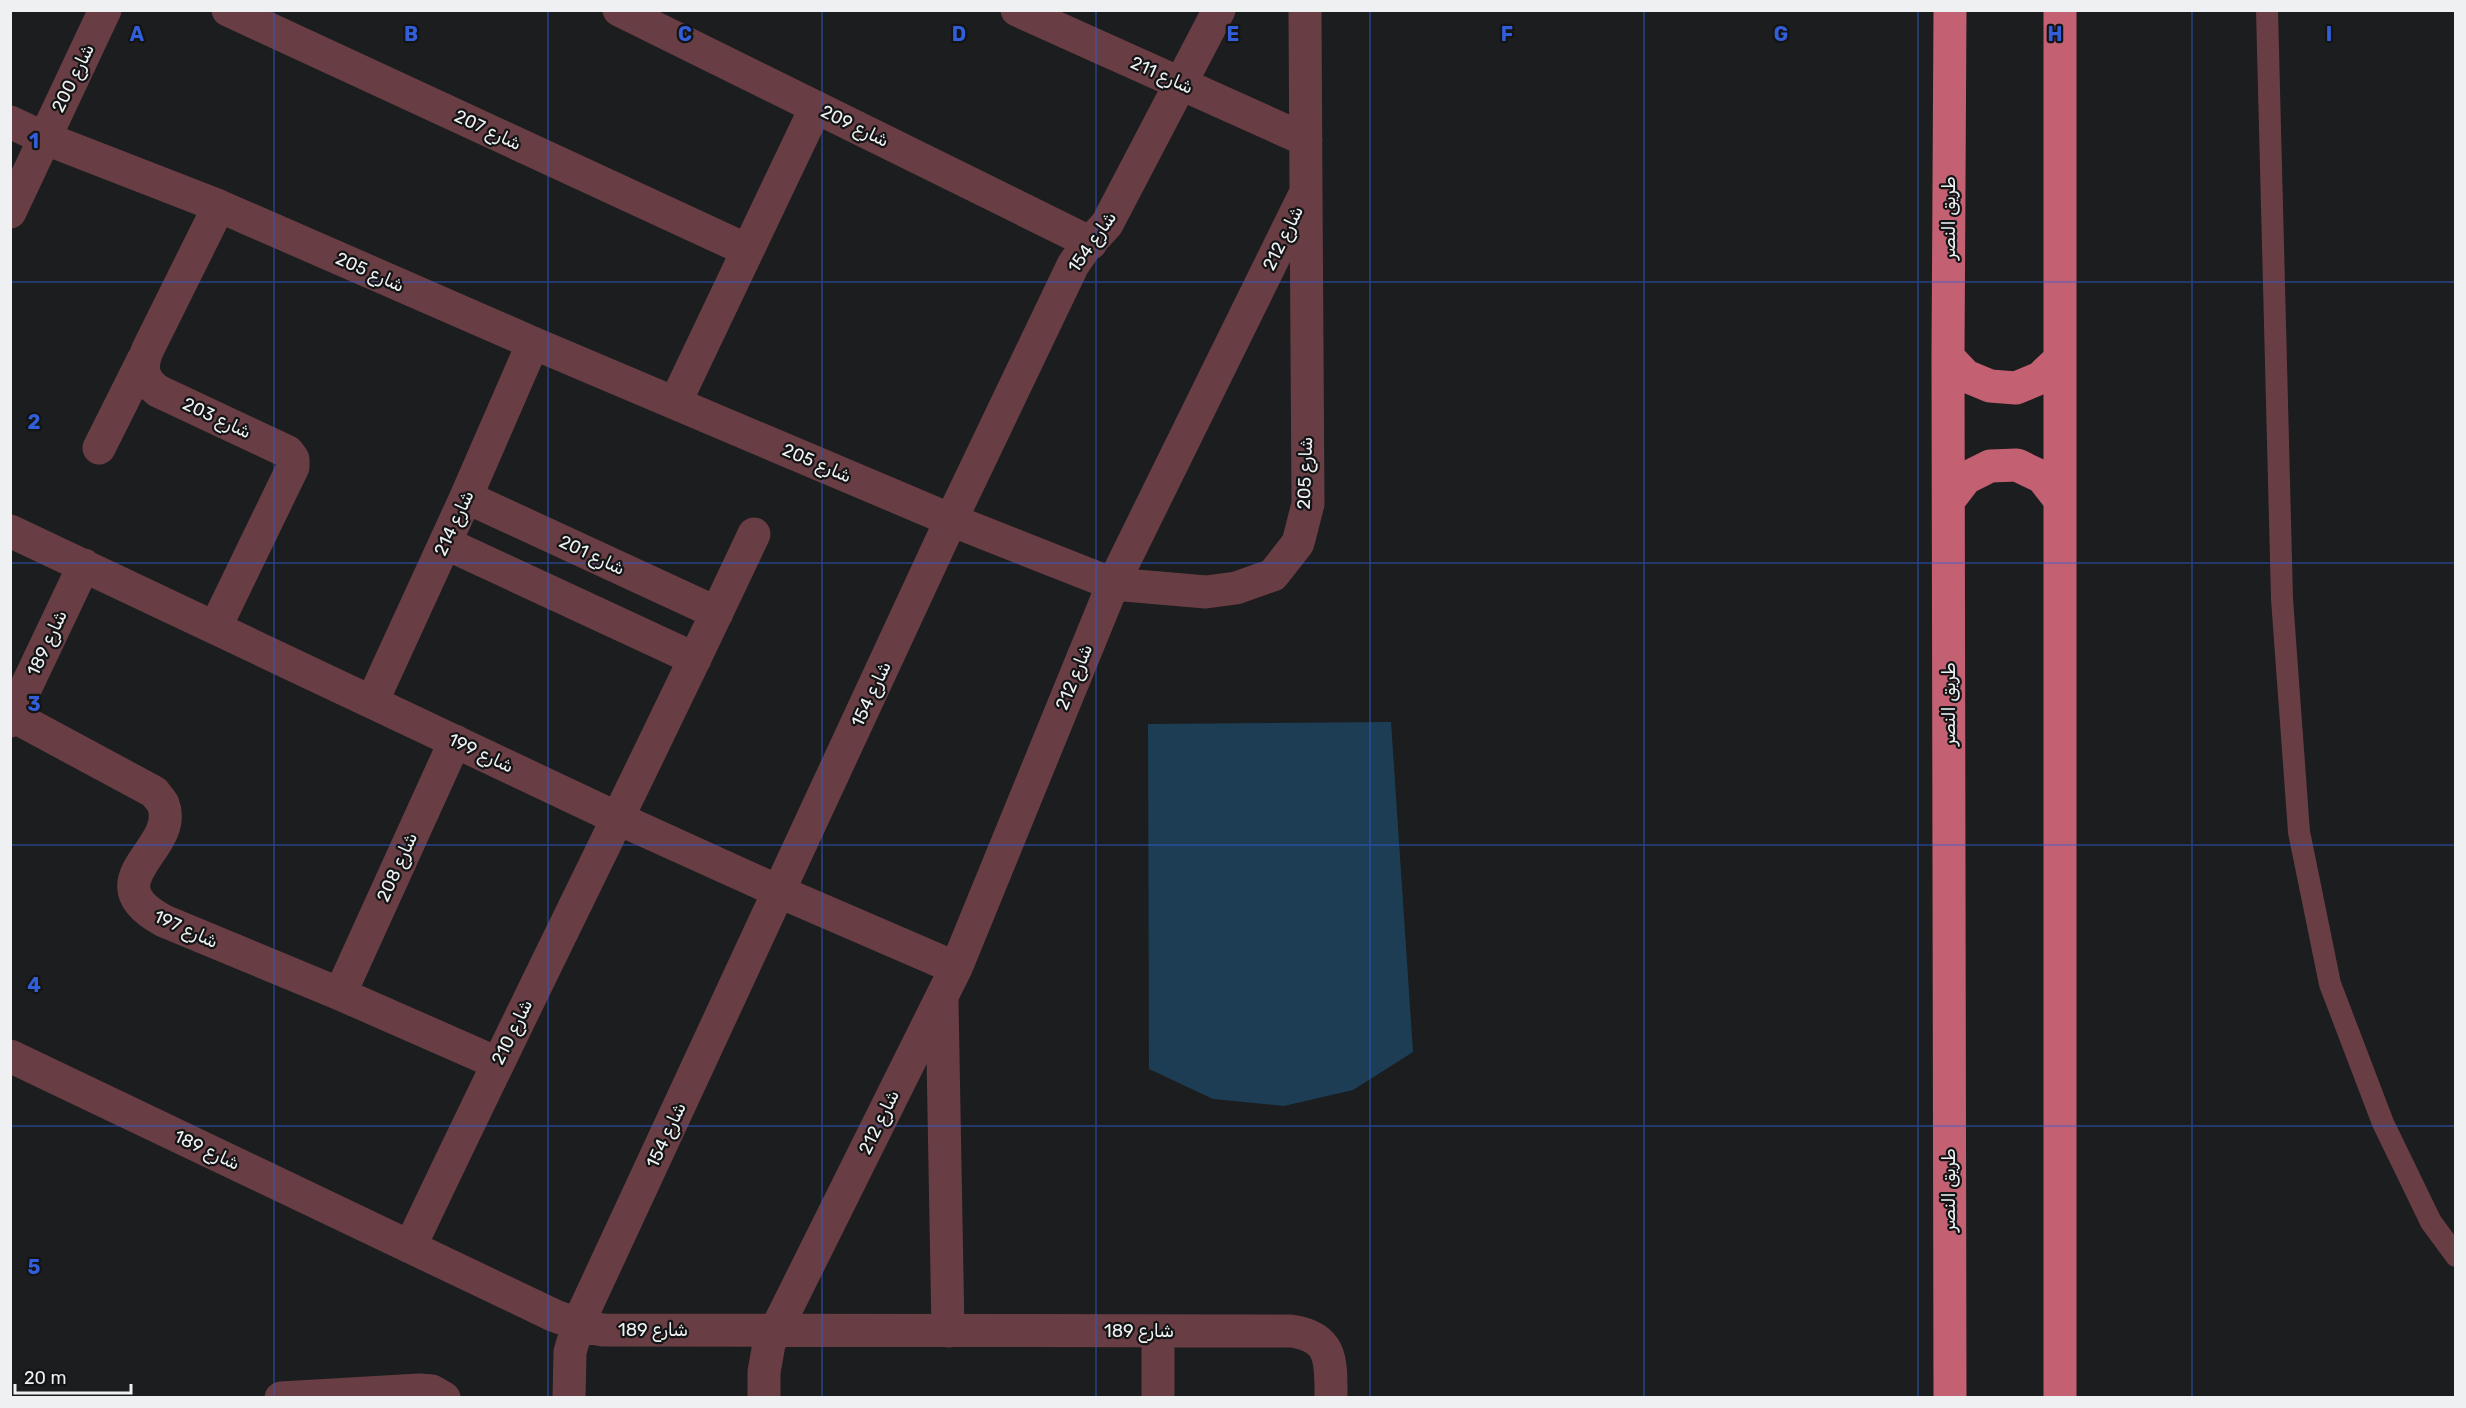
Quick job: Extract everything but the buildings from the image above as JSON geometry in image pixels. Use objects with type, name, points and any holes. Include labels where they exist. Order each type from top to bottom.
[{"type":"highway","name":"طريق النصر","points":[[1950,10],[1948,357],[1950,1398]]},
{"type":"highway","points":[[2060,10],[2058,499],[2060,1398]]},
{"type":"highway","points":[[1948,357],[1966,376],[1990,387],[2016,388],[2040,378],[2059,360]]},
{"type":"highway","points":[[1949,500],[1966,478],[1990,466],[2017,465],[2042,477],[2058,499]]},
{"type":"street","name":"شارع 200","points":[[10,212],[105,10]]},
{"type":"street","name":"شارع 207","points":[[228,10],[747,250]]},
{"type":"street","name":"شارع 154","points":[[569,1398],[570,1352],[578,1324],[951,520],[1073,266],[1107,224],[1219,10]]},
{"type":"street","name":"شارع 212","points":[[764,1398],[765,1358],[775,1330],[949,982],[1113,584],[1306,192],[1305,10]]},
{"type":"street","name":"شارع 209","points":[[624,12],[1091,243]]},
{"type":"street","name":"شارع 211","points":[[1023,12],[1306,140]]},
{"type":"street","points":[[675,403],[816,107]]},
{"type":"street","name":"شارع 205","points":[[10,122],[44,138],[219,206],[533,343],[951,520],[1113,584],[1206,592],[1236,588],[1273,575],[1298,543],[1308,504],[1306,192]]},
{"type":"street","points":[[99,448],[219,206]]},
{"type":"street","name":"شارع 214","points":[[372,702],[466,497],[533,343]]},
{"type":"street","name":"شارع 203","points":[[143,360],[143,373],[148,384],[158,391],[280,447],[293,459],[290,475],[215,628]]},
{"type":"street","name":"شارع 201","points":[[466,497],[717,613]]},
{"type":"street","name":"شارع 199","points":[[10,531],[619,819],[780,892],[949,982]]},
{"type":"street","points":[[619,819],[754,534]]},
{"type":"street","points":[[445,543],[695,659]]},
{"type":"street","name":"شارع 189","points":[[12,718],[84,565]]},
{"type":"street","name":"شارع 197","points":[[12,718],[154,792],[163,804],[164,817],[161,830],[135,876],[134,891],[138,904],[146,912],[496,1063]]},
{"type":"street","name":"شارع 208","points":[[340,994],[455,741]]},
{"type":"street","name":"شارع 210","points":[[410,1246],[496,1063],[619,819]]},
{"type":"street","points":[[948,1331],[949,982]]},
{"type":"street","name":"شارع 189","points":[[10,1056],[555,1316],[578,1324],[603,1330],[1291,1330],[1307,1333],[1321,1342],[1329,1356],[1331,1385]]},
{"type":"street","points":[[1158,1331],[1158,1398]]},
{"type":"street","points":[[281,1398],[432,1394]]},
{"type":"lane","points":[[2267,10],[2282,599],[2299,832],[2330,984],[2383,1123],[2431,1222],[2456,1256]]},
{"type":"shaded area","points":[[1391,722],[1413,1052],[1353,1090],[1284,1106],[1213,1099],[1149,1069],[1148,724]]}]
